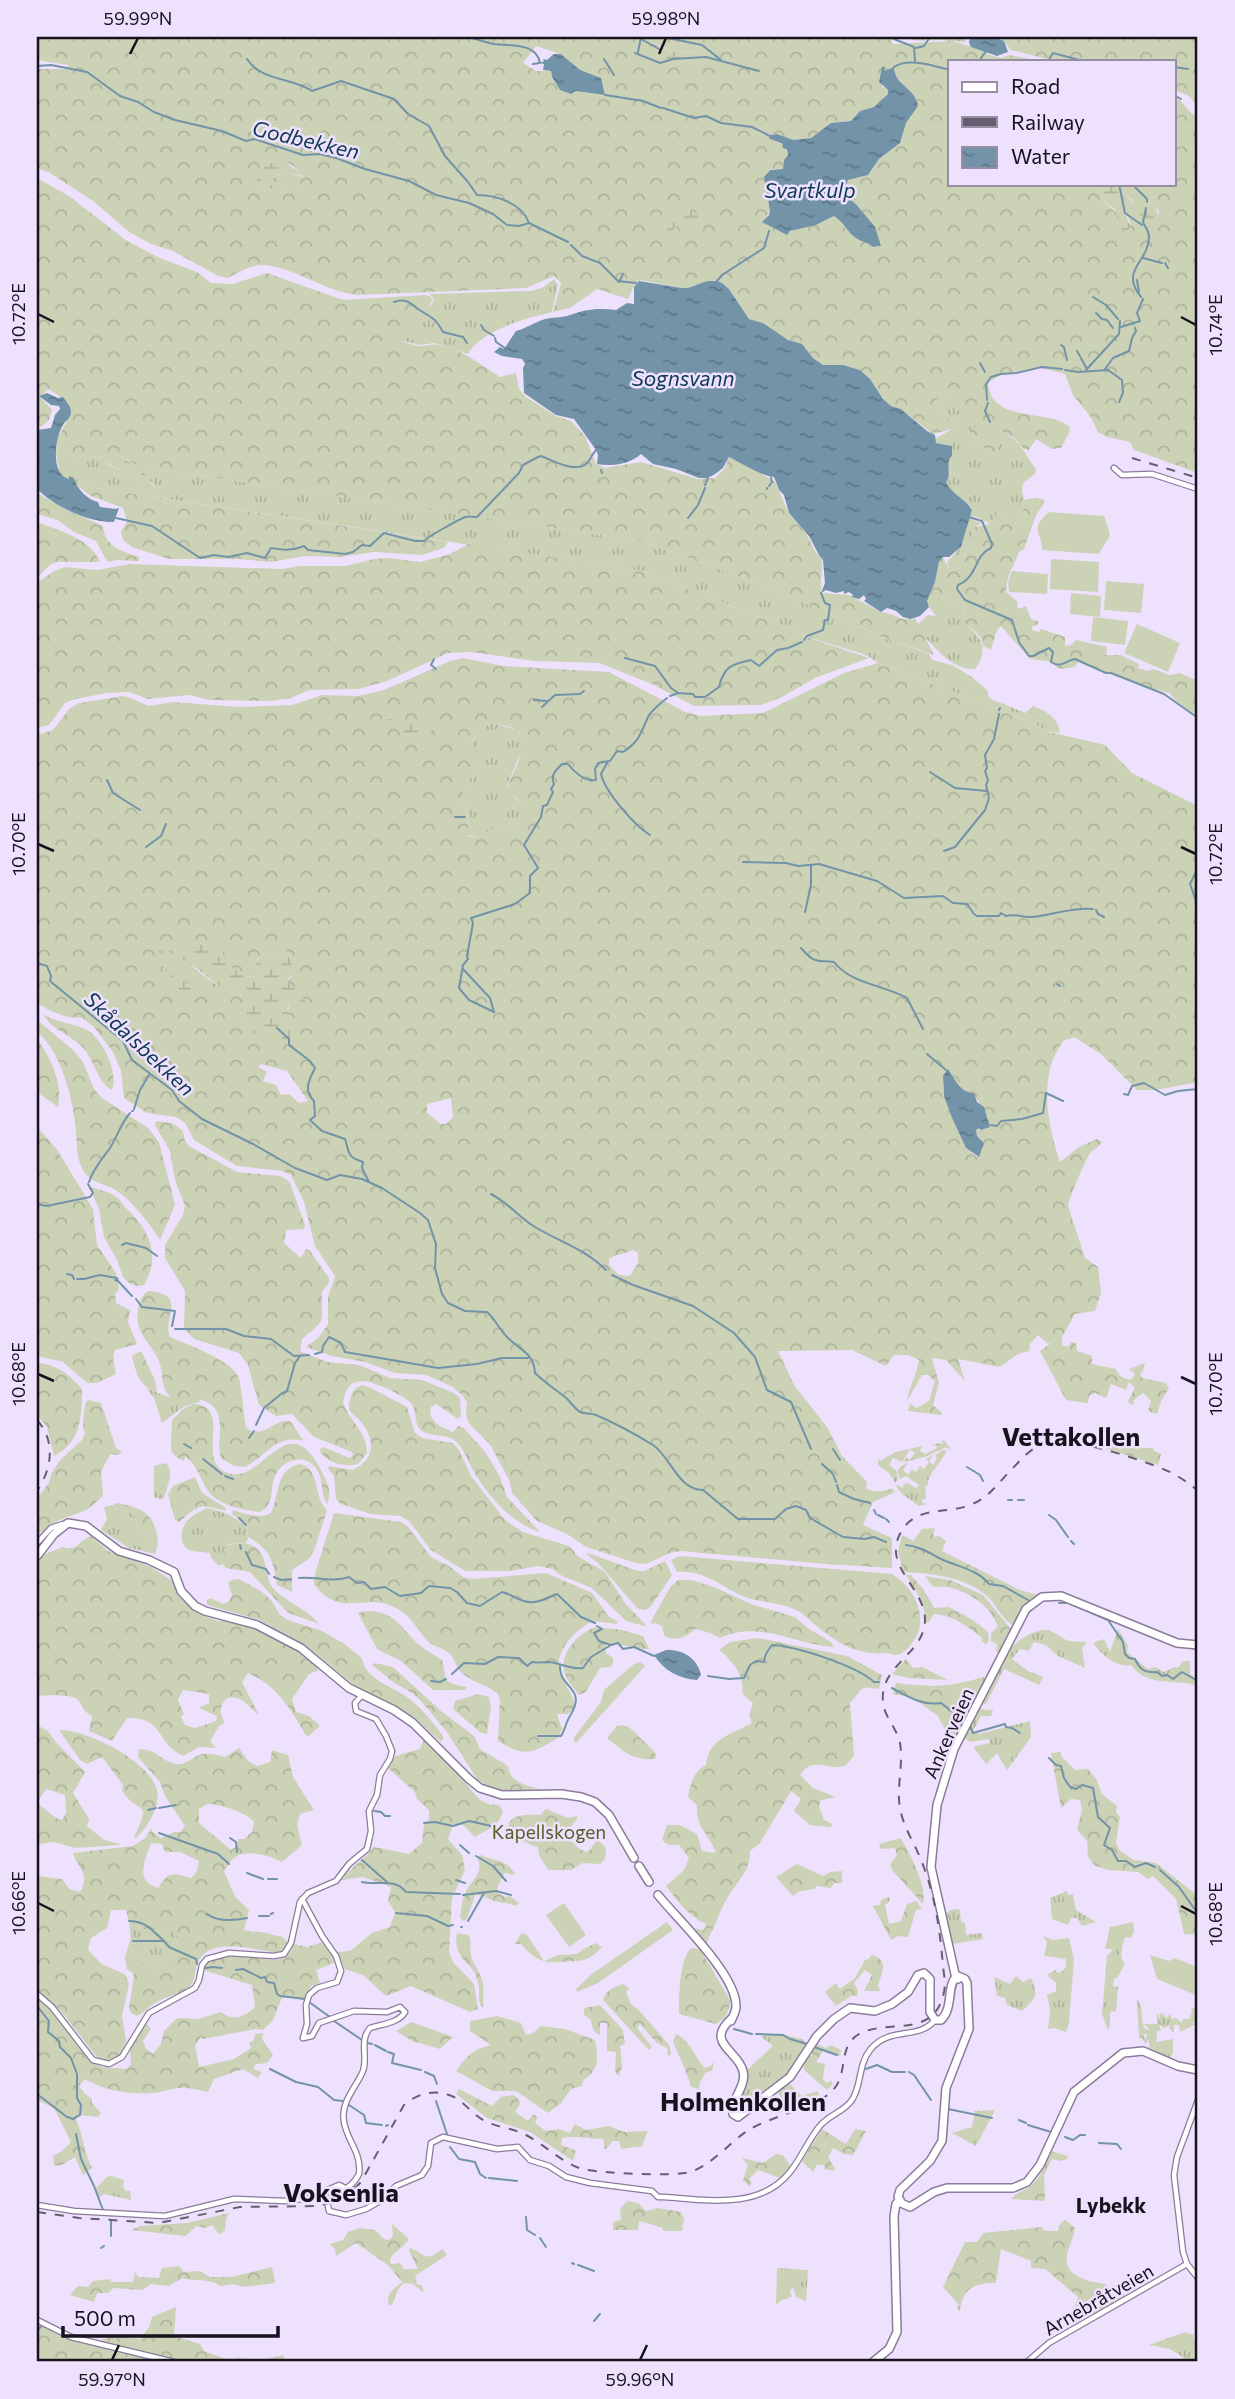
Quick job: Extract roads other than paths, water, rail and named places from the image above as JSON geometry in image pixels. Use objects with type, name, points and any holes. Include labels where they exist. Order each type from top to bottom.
[{"type":"main road","points":[[37,1556],[54,1534],[68,1523],[86,1526],[119,1551],[149,1560],[174,1572],[181,1591],[195,1606],[277,1634],[308,1653],[343,1684],[394,1710],[413,1723],[467,1778],[483,1790],[502,1795],[573,1796],[595,1802],[609,1815],[634,1858]]},
{"type":"main road","name":"Ankerveien","points":[[899,2203],[899,2192],[930,2161],[943,2137],[946,2088],[969,2025],[968,1984],[958,1977],[954,1967],[931,1867],[935,1812],[952,1753],[1024,1612],[1034,1601],[1045,1596],[1065,1597],[1177,1643],[1198,1645]]},
{"type":"main road","points":[[639,1866],[649,1882]]},
{"type":"main road","points":[[658,1895],[696,1937],[729,1984],[736,2004],[732,2018],[724,2026],[721,2035],[724,2046],[739,2062],[743,2073],[742,2085],[732,2109],[733,2114],[738,2117],[790,2077],[817,2036],[850,2008],[875,2011],[892,2004],[908,1992],[920,1973],[929,1978],[930,2012],[935,2020],[941,2020],[946,2015],[952,1987],[958,1977]]},
{"type":"main road","points":[[873,2362],[889,2349],[897,2330],[899,2203],[914,2206],[933,2192],[947,2188],[1010,2188],[1027,2182],[1038,2169],[1074,2092],[1123,2053],[1143,2051],[1171,2064],[1198,2070]]},
{"type":"street","points":[[1114,468],[1122,475],[1152,474],[1198,489]]},
{"type":"street","points":[[37,1543],[51,1528],[68,1523]]},
{"type":"street","points":[[37,1994],[54,2010],[93,2060],[105,2064],[114,2063],[124,2054],[149,2013],[195,1988],[202,1965],[207,1959],[229,1953],[271,1956],[284,1954],[290,1946],[297,1909],[302,1899],[310,1892],[336,1881],[369,1845],[369,1811],[377,1795],[380,1775],[392,1751],[376,1719],[356,1711],[355,1703],[362,1695]]},
{"type":"street","points":[[302,1899],[336,1956],[341,1971],[337,1982],[317,1988],[309,1995],[303,2038],[312,2036],[319,2023],[354,2011],[387,2012],[400,2007],[405,2012],[397,2020],[370,2028],[364,2037],[364,2068],[343,2111],[345,2127],[356,2149],[360,2167],[358,2177],[347,2189],[327,2198],[330,2212],[346,2215],[366,2209],[379,2202],[396,2186],[422,2175],[428,2166],[431,2143],[443,2137],[497,2149],[518,2147],[530,2160],[549,2166],[566,2177],[590,2183],[652,2191],[664,2197],[736,2201],[779,2183],[792,2170],[822,2122],[846,2107],[853,2099],[863,2062],[876,2044],[892,2035],[925,2029],[935,2020]]},
{"type":"street","points":[[1198,2100],[1175,2168],[1181,2245],[1187,2264],[1198,2278]]},
{"type":"street","points":[[37,2205],[74,2211],[165,2216],[182,2214],[227,2200],[297,2200],[320,2195],[339,2185],[347,2189]]},
{"type":"street","name":"Arnebråtveien","points":[[1027,2362],[1049,2343],[1187,2264]]},
{"type":"street","points":[[37,2320],[76,2338],[174,2362]]},
{"type":"water","points":[[970,37],[994,37],[1004,41],[1008,52],[997,56],[971,47]]},
{"type":"water","points":[[554,54],[561,54],[580,70],[601,78],[605,95],[576,91],[571,94],[560,90],[551,71],[543,70],[544,64],[540,63]]},
{"type":"water","name":"Svartkulp","points":[[884,66],[885,71],[894,67],[897,78],[913,95],[918,106],[906,123],[900,143],[879,159],[868,175],[848,180],[845,188],[847,197],[875,227],[881,246],[873,247],[856,238],[834,216],[816,225],[790,231],[787,235],[762,222],[770,211],[764,177],[770,170],[783,169],[788,155],[787,150],[782,147],[783,144],[770,139],[768,135],[777,134],[793,140],[811,138],[831,123],[851,121],[860,111],[874,107],[888,94],[888,90],[879,82]]},
{"type":"water","name":"Sognsvann","points":[[639,281],[682,288],[707,281],[722,283],[749,319],[763,323],[788,340],[802,344],[813,358],[823,365],[843,365],[860,370],[891,406],[901,409],[935,435],[936,443],[952,446],[946,482],[972,510],[961,547],[939,562],[927,601],[929,607],[920,616],[910,619],[887,608],[881,612],[864,601],[864,595],[859,599],[852,597],[849,592],[844,594],[844,591],[836,593],[826,590],[821,593],[825,583],[823,560],[809,536],[789,513],[784,495],[774,477],[729,457],[723,468],[708,478],[699,478],[653,464],[641,454],[620,464],[597,464],[596,450],[574,419],[556,415],[524,393],[525,364],[522,359],[494,352],[500,347],[504,349],[516,331],[545,319],[592,310],[616,310],[627,303],[634,304],[634,287]]},
{"type":"water","points":[[47,393],[58,398],[63,397],[71,411],[60,431],[56,446],[59,471],[69,479],[69,476],[74,478],[83,493],[98,502],[100,507],[119,508],[114,522],[95,520],[74,513],[37,489],[37,430],[51,428],[60,409],[39,396]]},
{"type":"water","points":[[948,1069],[961,1088],[974,1093],[977,1102],[984,1107],[990,1127],[976,1130],[977,1136],[984,1143],[979,1157],[966,1148],[944,1096],[943,1076]]},
{"type":"water","points":[[666,1650],[683,1653],[693,1659],[701,1675],[697,1680],[678,1676],[662,1665],[654,1655]]},
{"type":"waterway","points":[[467,37],[529,49],[538,57],[540,63],[533,64]]},
{"type":"waterway","points":[[638,52],[641,37]]},
{"type":"waterway","points":[[663,37],[702,45],[721,60]]},
{"type":"waterway","points":[[889,37],[914,47],[915,61]]},
{"type":"waterway","points":[[916,48],[924,46],[930,37]]},
{"type":"waterway","points":[[641,39],[659,49]]},
{"type":"waterway","points":[[980,60],[986,51]]},
{"type":"waterway","points":[[635,53],[660,63],[673,59],[706,57],[759,71]]},
{"type":"waterway","points":[[1049,60],[1053,53],[1079,60]]},
{"type":"waterway","points":[[247,59],[269,76],[296,83],[312,91],[341,81],[394,99],[408,114],[429,126],[445,156],[477,195],[514,205],[521,210],[529,223]]},
{"type":"waterway","points":[[604,59],[614,75]]},
{"type":"waterway","points":[[894,67],[914,62],[948,70]]},
{"type":"waterway","name":"Godbekken","points":[[37,66],[51,65],[87,72],[120,96],[175,120],[222,131],[246,141],[254,139],[303,155],[320,154],[336,158],[409,181],[436,195],[469,203],[493,214],[507,225],[529,223],[568,242]]},
{"type":"waterway","points":[[1176,67],[1188,69]]},
{"type":"waterway","points":[[605,95],[643,101],[661,108]]},
{"type":"waterway","points":[[1176,96],[1181,99]]},
{"type":"waterway","points":[[663,108],[694,118],[706,116],[721,123],[752,127],[768,135]]},
{"type":"waterway","points":[[1119,186],[1125,213],[1142,225]]},
{"type":"waterway","points":[[1134,186],[1147,202]]},
{"type":"waterway","points":[[1141,297],[1133,280],[1148,246],[1149,235],[1143,222],[1146,208]]},
{"type":"waterway","points":[[717,281],[764,248],[769,231]]},
{"type":"waterway","name":"Godbekken","points":[[571,245],[582,256],[600,263],[618,281],[636,283]]},
{"type":"waterway","points":[[1143,258],[1162,263]]},
{"type":"waterway","points":[[1165,263],[1168,268]]},
{"type":"waterway","name":"Godbekken","points":[[619,282],[623,274]]},
{"type":"waterway","points":[[1137,280],[1139,292]]},
{"type":"waterway","points":[[1093,297],[1106,305],[1118,319]]},
{"type":"waterway","points":[[1121,327],[1140,321],[1137,313],[1143,299]]},
{"type":"waterway","points":[[394,302],[409,302],[434,319],[443,332],[463,337],[467,343]]},
{"type":"waterway","points":[[1096,313],[1113,328]]},
{"type":"waterway","points":[[1086,370],[1119,334],[1120,321]]},
{"type":"waterway","points":[[481,325],[494,336]]},
{"type":"waterway","points":[[1105,369],[1113,358],[1129,351],[1135,328]]},
{"type":"waterway","points":[[495,338],[496,342],[505,348]]},
{"type":"waterway","points":[[1061,345],[1067,360]]},
{"type":"waterway","points":[[1077,351],[1080,356]]},
{"type":"waterway","points":[[1081,358],[1087,369]]},
{"type":"waterway","points":[[980,363],[985,372]]},
{"type":"waterway","points":[[987,400],[986,384],[991,377],[1042,367],[1062,369]]},
{"type":"waterway","points":[[1065,370],[1108,370],[1122,380],[1123,393],[1119,402]]},
{"type":"waterway","points":[[988,403],[985,411],[990,422]]},
{"type":"waterway","points":[[116,518],[152,526],[200,558],[247,553],[265,558],[271,548],[288,550],[304,546],[308,550],[345,554],[362,545],[370,546],[384,533],[424,541],[465,517],[477,517],[519,473],[523,465],[538,457],[575,467],[586,464],[596,450]]},
{"type":"waterway","points":[[705,485],[708,478]]},
{"type":"waterway","points":[[769,486],[771,478]]},
{"type":"waterway","points":[[688,518],[698,505],[705,488]]},
{"type":"waterway","points":[[969,517],[982,521],[992,544],[981,556],[969,577],[958,585],[957,589],[965,600],[1012,620],[1019,642],[1029,656],[1049,648],[1053,652],[1051,662],[1055,664],[1075,659],[1164,694],[1198,718]]},
{"type":"waterway","points":[[804,640],[807,636],[823,630],[825,620],[828,620],[830,605],[825,603],[821,593]]},
{"type":"waterway","points":[[670,696],[678,693],[705,697],[719,687],[723,674],[734,665],[751,660],[759,666],[777,650],[802,642]]},
{"type":"waterway","points":[[625,658],[655,666],[677,692]]},
{"type":"waterway","points":[[434,659],[431,665],[436,669]]},
{"type":"waterway","points":[[542,707],[555,695],[580,694],[584,691]]},
{"type":"waterway","points":[[494,1012],[469,1000],[459,988],[463,965],[468,959],[473,923],[471,918],[515,904],[530,893],[530,876],[538,868],[524,845],[553,792],[553,775],[558,768],[562,764],[568,764],[584,778],[596,780],[595,769],[598,763],[610,761],[617,751],[623,752],[633,745],[649,715],[667,698]]},
{"type":"waterway","points":[[534,700],[547,701]]},
{"type":"waterway","points":[[944,851],[955,847],[985,810],[989,798],[985,755],[994,739],[999,714]]},
{"type":"waterway","points":[[607,763],[601,774],[608,790],[629,816],[650,835]]},
{"type":"waterway","points":[[930,772],[955,788],[987,791]]},
{"type":"waterway","points":[[107,780],[113,793],[140,810]]},
{"type":"waterway","points":[[455,817],[465,817]]},
{"type":"waterway","points":[[146,847],[161,836],[166,824]]},
{"type":"waterway","points":[[743,862],[786,863],[798,866],[819,864],[877,881],[904,898],[943,896],[953,903],[967,904],[977,916],[999,916],[1001,913],[1006,916],[1032,917],[1093,909]]},
{"type":"waterway","points":[[805,912],[811,885],[811,865]]},
{"type":"waterway","points":[[1198,868],[1190,884],[1198,907]]},
{"type":"waterway","points":[[1096,910],[1104,917]]},
{"type":"waterway","points":[[801,948],[813,959],[834,962],[859,980],[907,998],[923,1029]]},
{"type":"waterway","name":"Skådalsbekken","points":[[37,963],[47,966],[50,981],[123,1041],[132,1060],[172,1090],[179,1101],[202,1119],[295,1168],[327,1180],[340,1175],[362,1179],[382,1188],[420,1213],[428,1220],[436,1244],[435,1268],[442,1294],[448,1303],[465,1311],[487,1312],[506,1336],[526,1353],[532,1361],[535,1373],[580,1412],[603,1418],[653,1445],[687,1485],[703,1490],[738,1519],[775,1519],[786,1509],[796,1506],[806,1510],[810,1518],[843,1537],[874,1537],[886,1542]]},
{"type":"waterway","points":[[463,969],[490,998],[494,1012]]},
{"type":"waterway","points":[[277,1028],[289,1039],[289,1045],[315,1068],[308,1085],[314,1101],[315,1116],[310,1120],[322,1131],[345,1139],[351,1156],[363,1162],[362,1168],[369,1182]]},
{"type":"waterway","points":[[927,1054],[946,1070]]},
{"type":"waterway","points":[[134,1109],[140,1090],[149,1075]]},
{"type":"waterway","points":[[1124,1094],[1128,1095],[1132,1086],[1144,1083],[1165,1095],[1198,1089]]},
{"type":"waterway","points":[[991,1125],[997,1126],[1001,1121],[1043,1113],[1046,1093],[1063,1101]]},
{"type":"waterway","points":[[89,1182],[130,1113]]},
{"type":"waterway","points":[[37,1204],[47,1206],[90,1197],[93,1193],[88,1184]]},
{"type":"waterway","points":[[491,1194],[535,1227],[581,1251],[606,1270]]},
{"type":"waterway","points":[[122,1245],[126,1243],[146,1248],[157,1256]]},
{"type":"waterway","points":[[67,1274],[74,1279]]},
{"type":"waterway","points":[[77,1279],[100,1275],[117,1278],[118,1281]]},
{"type":"waterway","points":[[612,1275],[693,1306],[734,1333],[755,1357],[767,1390],[791,1402],[811,1449]]},
{"type":"waterway","points":[[115,1280],[132,1296]]},
{"type":"waterway","points":[[136,1299],[142,1307],[175,1311],[172,1326]]},
{"type":"waterway","points":[[175,1329],[226,1329],[244,1336],[271,1339],[294,1356],[309,1355]]},
{"type":"waterway","points":[[315,1354],[322,1352],[329,1337],[341,1343],[345,1352],[438,1368],[502,1358],[528,1358]]},
{"type":"waterway","points":[[256,1425],[264,1408],[287,1391],[295,1363],[300,1356]]},
{"type":"waterway","points":[[249,1438],[254,1431]]},
{"type":"waterway","points":[[184,1444],[191,1448]]},
{"type":"waterway","points":[[833,1449],[840,1460]]},
{"type":"waterway","points":[[203,1459],[222,1474]]},
{"type":"waterway","points":[[822,1464],[833,1474],[836,1482]]},
{"type":"waterway","points":[[967,1467],[980,1475],[983,1481]]},
{"type":"waterway","points":[[225,1476],[233,1479]]},
{"type":"waterway","points":[[837,1485],[839,1492],[870,1503]]},
{"type":"waterway","points":[[1018,1500],[1024,1500]]},
{"type":"waterway","points":[[874,1510],[876,1514]]},
{"type":"waterway","points":[[878,1515],[884,1518]]},
{"type":"waterway","points":[[1049,1515],[1068,1537]]},
{"type":"waterway","points":[[239,1518],[246,1525]]},
{"type":"waterway","points":[[886,1519],[889,1522]]},
{"type":"waterway","points":[[1071,1541],[1074,1544]]},
{"type":"waterway","points":[[240,1545],[241,1549]]},
{"type":"waterway","name":"Skådalsbekken","points":[[906,1545],[920,1548],[973,1572],[989,1584],[1003,1586],[1028,1600]]},
{"type":"waterway","points":[[246,1552],[252,1565],[266,1569],[269,1574]]},
{"type":"waterway","points":[[274,1577],[281,1580],[291,1579]]},
{"type":"waterway","points":[[299,1578],[349,1577],[357,1583],[364,1582],[371,1589],[385,1587],[400,1596],[421,1593],[429,1586],[450,1588],[467,1603],[480,1606],[502,1592],[528,1602],[541,1601],[557,1594],[581,1617],[595,1623]]},
{"type":"waterway","name":"Skådalsbekken","points":[[1059,1603],[1069,1603],[1108,1620],[1123,1642],[1125,1654],[1135,1659],[1143,1670],[1157,1672],[1173,1679],[1182,1672],[1198,1681]]},
{"type":"waterway","points":[[597,1626],[602,1629],[594,1633],[599,1641],[611,1645],[618,1643],[623,1649],[634,1647],[654,1656]]},
{"type":"waterway","points":[[452,1674],[464,1663],[485,1664],[498,1657],[519,1658],[527,1666],[532,1662],[549,1662],[583,1668],[591,1657],[611,1645]]},
{"type":"waterway","points":[[708,1676],[744,1678],[750,1665],[756,1661],[764,1662],[772,1645],[826,1658],[879,1682]]},
{"type":"waterway","points":[[538,1736],[561,1736],[575,1706],[576,1699],[561,1674],[560,1666]]},
{"type":"waterway","points":[[431,1681],[440,1682],[446,1679]]},
{"type":"waterway","points":[[892,1688],[922,1702],[941,1703],[963,1720]]},
{"type":"waterway","points":[[970,1726],[973,1733],[1005,1724],[1020,1733]]},
{"type":"waterway","points":[[1049,1758],[1061,1766],[1070,1787],[1076,1789],[1082,1785],[1093,1788],[1098,1817],[1110,1828],[1104,1845],[1112,1850],[1118,1861],[1126,1861],[1135,1867],[1146,1863],[1155,1867]]},
{"type":"waterway","points":[[159,1808],[176,1805]]},
{"type":"waterway","points":[[148,1810],[156,1808]]},
{"type":"waterway","points":[[374,1811],[390,1816]]},
{"type":"waterway","points":[[424,1823],[435,1822],[453,1826],[469,1821],[496,1827]]},
{"type":"waterway","points":[[159,1833],[218,1854],[229,1864]]},
{"type":"waterway","points":[[230,1838],[236,1842],[237,1852]]},
{"type":"waterway","points":[[460,1845],[469,1853]]},
{"type":"waterway","points":[[476,1856],[493,1866],[506,1881]]},
{"type":"waterway","points":[[362,1860],[387,1882]]},
{"type":"waterway","points":[[1160,1870],[1179,1887],[1198,1914]]},
{"type":"waterway","points":[[247,1873],[263,1879]]},
{"type":"waterway","points":[[268,1879],[277,1879]]},
{"type":"waterway","points":[[456,1880],[465,1883]]},
{"type":"waterway","points":[[362,1882],[391,1883],[406,1892],[460,1894]]},
{"type":"waterway","points":[[463,1895],[496,1891],[511,1895]]},
{"type":"waterway","points":[[468,1921],[484,1893]]},
{"type":"waterway","points":[[396,1913],[427,1916],[448,1926],[453,1925]]},
{"type":"waterway","points":[[207,1914],[226,1920],[247,1918]]},
{"type":"waterway","points":[[259,1916],[269,1916]]},
{"type":"waterway","points":[[129,1921],[144,1924],[163,1940]]},
{"type":"waterway","points":[[133,1941],[164,1941],[169,1947],[196,1959],[197,1964]]},
{"type":"waterway","points":[[205,1968],[222,1968]]},
{"type":"waterway","points":[[236,1970],[243,1969],[261,1978],[265,1977],[267,1982],[274,1983],[280,1996],[305,1999]]},
{"type":"waterway","points":[[309,2002],[330,2017]]},
{"type":"waterway","points":[[37,2006],[49,2021],[48,2032],[59,2041],[60,2047],[71,2058],[77,2074],[80,2115],[73,2119],[67,2117],[37,2094]]},
{"type":"waterway","points":[[334,2021],[362,2040]]},
{"type":"waterway","points":[[734,2029],[752,2034]]},
{"type":"waterway","points":[[756,2034],[783,2035],[807,2044]]},
{"type":"waterway","points":[[368,2043],[372,2044]]},
{"type":"waterway","points":[[375,2045],[386,2051]]},
{"type":"waterway","points":[[814,2047],[837,2055]]},
{"type":"waterway","points":[[388,2052],[394,2054],[392,2063],[421,2070]]},
{"type":"waterway","points":[[866,2069],[877,2065],[892,2072],[905,2072]]},
{"type":"waterway","points":[[270,2069],[296,2082],[318,2087],[334,2100],[343,2101]]},
{"type":"waterway","points":[[425,2072],[434,2076],[437,2084]]},
{"type":"waterway","points":[[909,2072],[931,2100]]},
{"type":"waterway","points":[[436,2101],[447,2134]]},
{"type":"waterway","points":[[349,2105],[364,2115],[366,2123],[382,2125]]},
{"type":"waterway","points":[[948,2109],[992,2118]]},
{"type":"waterway","points":[[1019,2120],[1026,2123]]},
{"type":"waterway","points":[[1028,2125],[1051,2132]]},
{"type":"waterway","points":[[76,2134],[81,2159],[103,2210]]},
{"type":"waterway","points":[[1065,2137],[1073,2140],[1085,2135]]},
{"type":"waterway","points":[[1099,2143],[1117,2144],[1121,2149]]},
{"type":"waterway","points":[[450,2147],[459,2159],[475,2162],[480,2174],[486,2178]]},
{"type":"waterway","points":[[489,2178],[517,2181]]},
{"type":"waterway","points":[[526,2217],[527,2230],[535,2235]]},
{"type":"waterway","points":[[111,2221],[111,2236]]},
{"type":"waterway","points":[[540,2238],[546,2247]]},
{"type":"waterway","points":[[578,2265],[594,2271]]},
{"type":"waterway","points":[[594,2321],[600,2314]]},
{"type":"waterway","points":[[37,2330],[41,2327]]},
{"type":"railway","points":[[1132,458],[1198,478]]},
{"type":"railway","points":[[37,1420],[47,1437],[50,1455],[46,1474],[37,1491]]},
{"type":"railway","points":[[37,2212],[79,2218],[159,2223],[240,2207],[315,2206],[332,2203],[349,2194],[361,2182],[404,2105],[424,2094],[452,2096],[485,2121],[526,2135],[582,2169],[654,2174],[682,2173],[698,2169],[747,2131],[826,2096],[838,2083],[845,2053],[852,2039],[871,2030],[909,2025],[931,2017],[939,2007],[945,1989],[933,1899],[926,1873],[899,1804],[900,1743],[883,1702],[888,1678],[918,1642],[925,1620],[923,1607],[904,1574],[896,1552],[905,1526],[919,1516],[962,1508],[982,1499],[1027,1454],[1049,1442],[1091,1446],[1129,1457],[1172,1473],[1198,1491]]},
{"type":"district","name":"Vettakollen","points":[[1071,1435]]},
{"type":"district","name":"Holmenkollen","points":[[743,2100]]},
{"type":"district","name":"Voksenlia","points":[[341,2191]]},
{"type":"district","name":"Lybekk","points":[[1111,2204]]},
{"type":"park label","name":"Kapellskogen","points":[[549,1831]]}]
